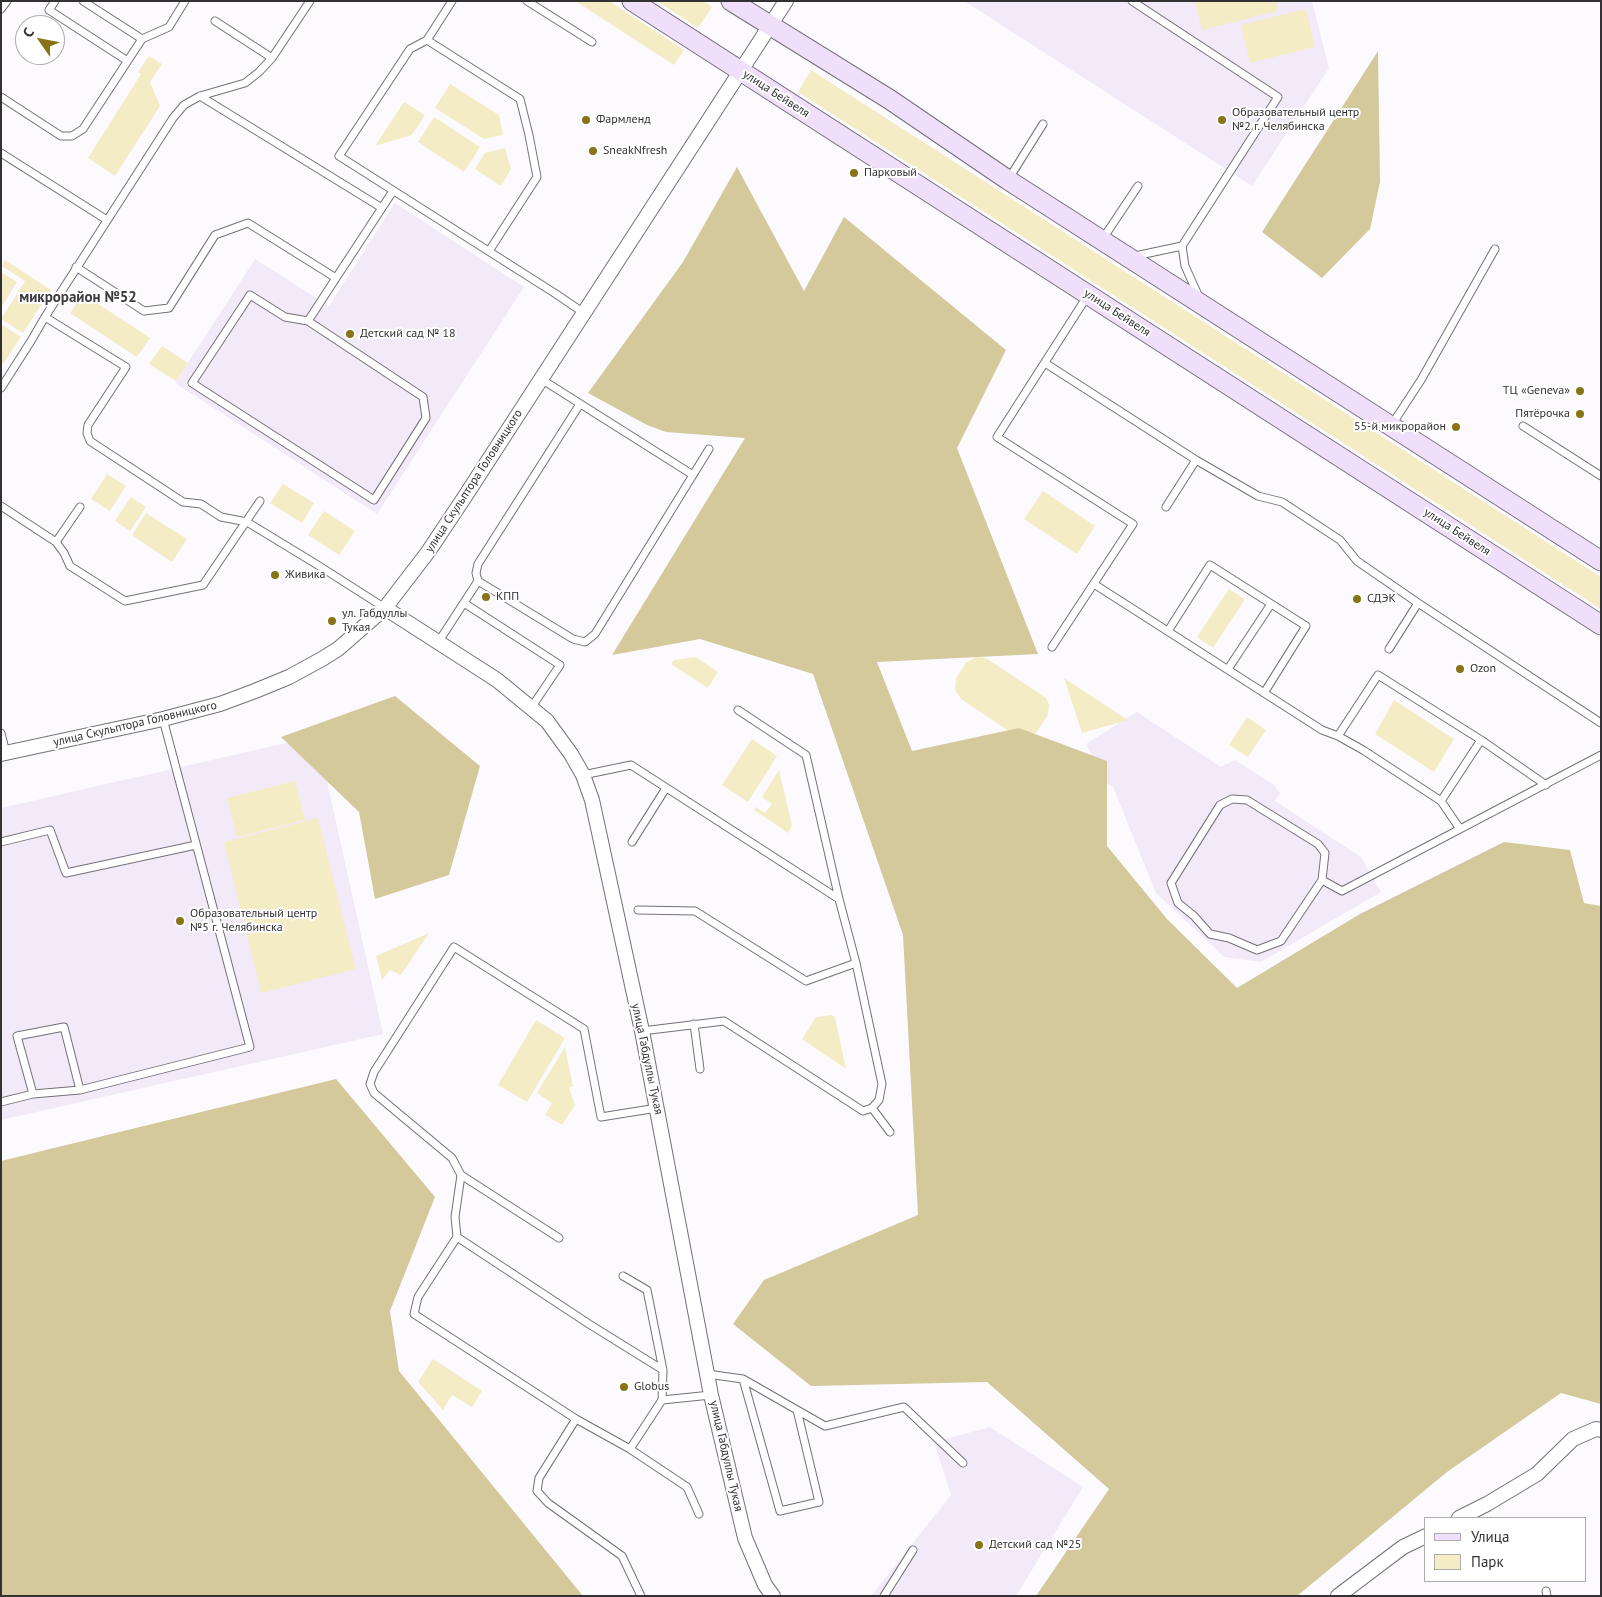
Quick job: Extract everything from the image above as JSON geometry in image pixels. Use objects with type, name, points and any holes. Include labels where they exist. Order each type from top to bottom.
[{"type":"main road","name":"улица Бейвеля","points":[[632,1],[1601,625]]},
{"type":"main road","points":[[731,1],[889,99],[1102,241],[1601,561]]},
{"type":"street","name":"улица Скульптора Головницкого","points":[[4,754],[163,719],[220,704],[289,677],[322,659],[338,649],[385,608],[428,552],[786,1]]},
{"type":"street","name":"улица Габдуллы Тукая","points":[[385,608],[497,680],[547,721],[571,754],[592,800],[642,1031],[711,1394],[745,1538],[764,1585],[773,1596]]},
{"type":"street","points":[[1461,1517],[1537,1474],[1573,1439],[1596,1429],[1601,1430]]},
{"type":"street","points":[[1338,1596],[1403,1548],[1424,1537]]},
{"type":"lane","points":[[1,9],[7,1]]},
{"type":"lane","points":[[54,1],[49,10],[126,60]]},
{"type":"lane","points":[[82,1],[142,39]]},
{"type":"lane","points":[[1,97],[61,136],[72,136],[83,129],[126,60],[142,39],[169,27],[186,1]]},
{"type":"lane","points":[[1,388],[76,267],[173,118],[184,105],[200,96],[245,83],[259,72],[272,58],[310,1]]},
{"type":"lane","points":[[452,1],[427,40],[410,49],[339,156],[584,313]]},
{"type":"lane","points":[[527,1],[592,42]]},
{"type":"lane","points":[[1132,1],[1278,97],[1182,246],[1185,266],[1204,306]]},
{"type":"lane","points":[[215,21],[272,58]]},
{"type":"lane","points":[[427,40],[520,99],[529,135],[536,177],[489,251]]},
{"type":"lane","points":[[200,96],[382,208]]},
{"type":"lane","points":[[1008,180],[1043,124]]},
{"type":"lane","points":[[1,153],[107,220]]},
{"type":"lane","points":[[1102,241],[1138,186]]},
{"type":"lane","points":[[308,321],[394,191]]},
{"type":"lane","points":[[76,267],[144,311],[169,308],[215,235],[248,223],[336,278]]},
{"type":"lane","points":[[1128,257],[1182,246]]},
{"type":"lane","points":[[1391,426],[1421,380],[1495,249]]},
{"type":"lane","points":[[1052,648],[1133,524],[997,437],[1088,294]]},
{"type":"lane","points":[[250,295],[285,317],[308,321],[423,397],[426,418],[374,500],[192,383],[250,295]]},
{"type":"lane","points":[[45,316],[126,367],[88,425],[87,433],[90,441],[183,502],[201,504],[221,517],[247,522],[385,608]]},
{"type":"lane","points":[[1045,363],[1196,460],[1258,496],[1282,502],[1340,540],[1357,562],[1601,722]]},
{"type":"lane","points":[[541,379],[694,475]]},
{"type":"lane","points":[[580,404],[478,564],[476,573],[478,581],[573,639],[585,642],[595,634],[709,449]]},
{"type":"lane","points":[[1523,426],[1601,476]]},
{"type":"lane","points":[[1166,507],[1196,460]]},
{"type":"lane","points":[[1,506],[56,542],[70,566],[126,602],[203,585],[260,501]]},
{"type":"lane","points":[[56,542],[80,507]]},
{"type":"lane","points":[[1168,631],[1210,565],[1306,626],[1264,693]]},
{"type":"lane","points":[[439,641],[478,581]]},
{"type":"lane","points":[[1094,584],[1322,730],[1338,736],[1363,750],[1441,801],[1460,829]]},
{"type":"lane","points":[[464,603],[560,665],[531,708]]},
{"type":"lane","points":[[1389,650],[1418,603]]},
{"type":"lane","points":[[1228,669],[1271,604]]},
{"type":"lane","points":[[1338,736],[1378,675],[1481,740],[1546,785]]},
{"type":"lane","points":[[642,1031],[724,1021],[863,1111],[872,1108],[879,1100],[882,1084],[856,963],[839,900],[806,755],[738,710]]},
{"type":"lane","points":[[1,1102],[33,1094],[80,1090],[250,1047],[163,719]]},
{"type":"lane","points":[[1,732],[4,754]]},
{"type":"lane","points":[[1441,801],[1481,740]]},
{"type":"lane","points":[[1322,880],[1342,891],[1601,755]]},
{"type":"lane","points":[[582,775],[631,765],[839,900]]},
{"type":"lane","points":[[632,842],[666,788]]},
{"type":"lane","points":[[1232,799],[1247,800],[1318,844],[1325,853],[1322,880],[1281,941],[1257,950],[1230,938],[1210,934],[1194,916],[1178,903],[1171,883],[1220,806],[1232,799]]},
{"type":"lane","points":[[1,842],[50,830],[66,873],[196,845]]},
{"type":"lane","points":[[638,910],[695,911],[806,982],[856,963]]},
{"type":"lane","points":[[559,1238],[461,1175],[452,1158],[374,1093],[370,1084],[374,1072],[454,946],[584,1029],[601,1117],[657,1108]]},
{"type":"lane","points":[[694,1024],[700,1069]]},
{"type":"lane","points":[[33,1094],[17,1036],[64,1026],[80,1090]]},
{"type":"lane","points":[[872,1108],[890,1132]]},
{"type":"lane","points":[[461,1175],[455,1217],[457,1237],[418,1297],[414,1314],[576,1419],[630,1449],[687,1486],[699,1514]]},
{"type":"lane","points":[[457,1237],[663,1370]]},
{"type":"lane","points":[[623,1276],[648,1290],[663,1370],[662,1400],[630,1449]]},
{"type":"lane","points":[[707,1374],[743,1379],[825,1426],[904,1407],[962,1463]]},
{"type":"lane","points":[[743,1379],[780,1511],[819,1502],[797,1410]]},
{"type":"lane","points":[[662,1400],[711,1394]]},
{"type":"lane","points":[[576,1419],[539,1478],[537,1491],[548,1503],[622,1556],[640,1596]]},
{"type":"lane","points":[[884,1596],[913,1550]]},
{"type":"shaded area","name":"Образовательный центр №2 г. Челябинска","points":[[964,1],[1312,1],[1329,68],[1252,186]]},
{"type":"shaded area","points":[[1378,51],[1380,182],[1370,229],[1322,278],[1262,232]]},
{"type":"shaded area","points":[[737,167],[804,291],[844,217],[1006,350],[957,448],[1038,654],[877,662],[912,751],[1019,728],[1107,761],[1107,846],[1167,919],[1237,988],[1360,914],[1504,842],[1570,850],[1584,903],[1601,906],[1601,1404],[1561,1393],[1447,1472],[1297,1596],[1036,1596],[1109,1489],[987,1382],[811,1386],[733,1324],[764,1280],[918,1215],[903,935],[813,674],[700,639],[612,655],[745,438],[666,432],[647,425],[588,393],[683,262]]},
{"type":"shaded area","name":"Детский сад № 18","points":[[395,203],[524,287],[377,514],[175,383],[255,259],[329,306]]},
{"type":"shaded area","points":[[395,696],[480,766],[449,875],[375,899],[359,812],[281,737]]},
{"type":"shaded area","points":[[1137,712],[1221,767],[1235,760],[1274,785],[1280,793],[1275,801],[1361,857],[1381,892],[1261,962],[1224,957],[1156,893],[1113,787],[1105,783],[1086,744]]},
{"type":"shaded area","name":"Образовательный центр №5 г. Челябинска","points":[[317,736],[383,1034],[1,1120],[1,808]]},
{"type":"shaded area","points":[[336,1079],[435,1197],[390,1311],[399,1371],[583,1596],[1,1596],[1,1161]]},
{"type":"shaded area","name":"Детский сад №25","points":[[990,1427],[1083,1487],[1016,1596],[871,1596],[951,1495],[934,1442]]},
{"type":"green space","points":[[575,1],[609,1],[684,50],[674,65]]},
{"type":"green space","points":[[657,1],[704,1],[712,7],[698,28]]},
{"type":"green space","points":[[1195,1],[1276,1],[1278,11],[1202,30]]},
{"type":"green space","points":[[1306,9],[1315,47],[1250,63],[1241,25]]},
{"type":"green space","points":[[149,56],[162,64],[150,82],[160,106],[115,176],[88,158],[141,74],[138,72]]},
{"type":"green space","points":[[811,70],[1601,577],[1601,609],[798,92]]},
{"type":"green space","points":[[450,84],[499,115],[503,135],[484,139],[435,108]]},
{"type":"green space","points":[[404,102],[425,115],[412,135],[375,146]]},
{"type":"green space","points":[[434,117],[480,147],[464,172],[418,142]]},
{"type":"green space","points":[[505,148],[511,169],[501,186],[475,169],[485,153]]},
{"type":"green space","points":[[5,260],[51,290],[23,333],[1,319],[25,281],[2,266]]},
{"type":"green space","points":[[1,272],[17,282],[1,308]]},
{"type":"green space","points":[[83,294],[150,338],[137,357],[70,313]]},
{"type":"green space","points":[[1,324],[21,337],[1,367]]},
{"type":"green space","points":[[162,346],[188,363],[176,381],[149,364]]},
{"type":"green space","points":[[107,474],[126,486],[110,511],[91,499]]},
{"type":"green space","points":[[283,484],[314,503],[302,523],[270,503]]},
{"type":"green space","points":[[1043,491],[1095,526],[1077,554],[1024,519]]},
{"type":"green space","points":[[131,497],[146,507],[130,531],[115,521]]},
{"type":"green space","points":[[324,511],[355,531],[339,555],[308,535]]},
{"type":"green space","points":[[146,513],[187,539],[172,562],[132,535]]},
{"type":"green space","points":[[1229,589],[1245,599],[1213,648],[1197,637]]},
{"type":"green space","points":[[696,657],[718,672],[708,688],[671,664],[674,660]]},
{"type":"green space","points":[[978,657],[986,658],[1046,698],[1049,704],[1048,715],[1036,733],[1033,735],[1013,734],[961,699],[955,690],[956,678],[966,663]]},
{"type":"green space","points":[[1064,678],[1128,720],[1082,733]]},
{"type":"green space","points":[[1394,700],[1454,739],[1434,772],[1375,734]]},
{"type":"green space","points":[[1247,717],[1266,730],[1248,757],[1229,745]]},
{"type":"green space","points":[[752,739],[777,756],[748,802],[722,785]]},
{"type":"green space","points":[[779,770],[792,826],[788,833],[754,810],[756,807],[765,813],[772,804],[762,797]]},
{"type":"green space","points":[[295,781],[305,820],[237,837],[227,798]]},
{"type":"green space","points":[[318,818],[356,969],[261,993],[224,842]]},
{"type":"green space","points":[[429,933],[401,975],[390,970],[382,980],[376,956]]},
{"type":"green space","points":[[832,1015],[835,1017],[846,1069],[802,1039],[816,1017]]},
{"type":"green space","points":[[536,1020],[565,1038],[527,1102],[498,1085]]},
{"type":"green space","points":[[565,1047],[573,1086],[569,1088],[575,1105],[562,1125],[545,1115],[552,1103],[537,1093]]},
{"type":"green space","points":[[433,1359],[482,1391],[472,1407],[452,1395],[443,1410],[418,1382]]},
{"type":"place","name":"Фармленд","points":[[586,120]]},
{"type":"place","name":"Образовательный центр №2 г. Челябинска","points":[[1222,120]]},
{"type":"place","name":"SneakNfresh","points":[[593,151]]},
{"type":"place","name":"Парковый","points":[[854,173]]},
{"type":"place","name":"Детский сад № 18","points":[[350,334]]},
{"type":"place","name":"ТЦ «Geneva»","points":[[1580,391]]},
{"type":"place","name":"Пятёрочка","points":[[1580,414]]},
{"type":"place","name":"55-й микрорайон","points":[[1456,427]]},
{"type":"place","name":"Живика","points":[[275,575]]},
{"type":"place","name":"КПП","points":[[486,597]]},
{"type":"place","name":"СДЭК","points":[[1357,599]]},
{"type":"place","name":"ул. Габдуллы Тукая","points":[[332,621]]},
{"type":"place","name":"Ozon","points":[[1460,669]]},
{"type":"place","name":"Образовательный центр №5 г. Челябинска","points":[[180,921]]},
{"type":"place","name":"Globus","points":[[624,1387]]},
{"type":"place","name":"Детский сад №25","points":[[979,1545]]},
{"type":"district","name":"микрорайон №52","points":[[78,298]]}]
